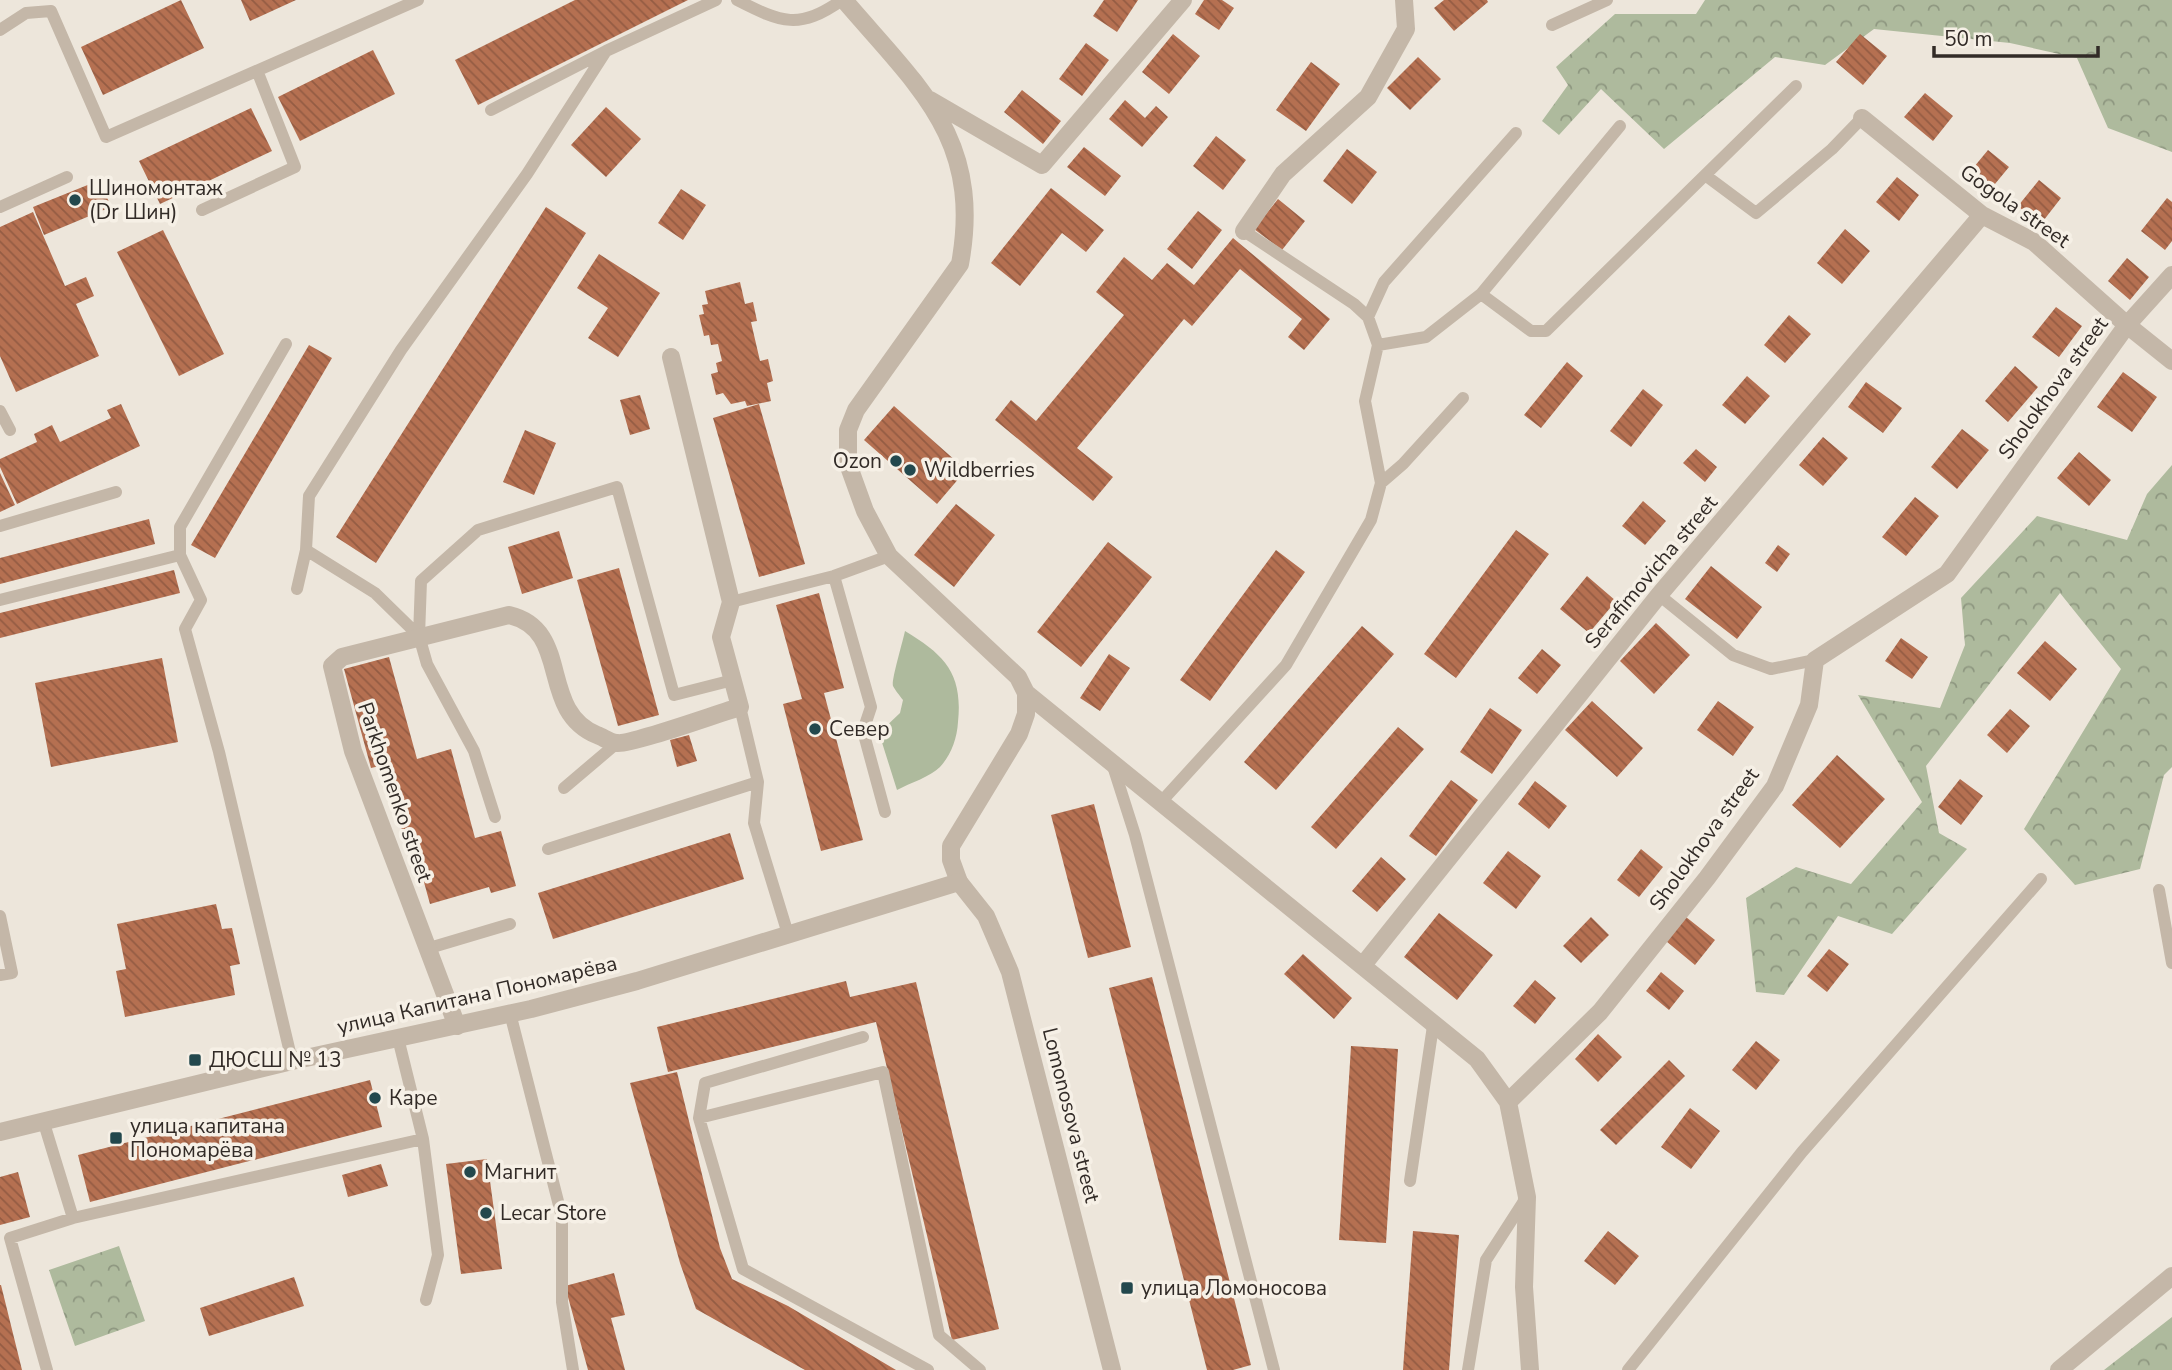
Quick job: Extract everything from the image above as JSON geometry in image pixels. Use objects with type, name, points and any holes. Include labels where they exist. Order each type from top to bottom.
[{"type":"street","points":[[843,0],[929,100],[954,143],[964,196],[960,264],[856,410],[848,430],[848,464],[854,488],[889,556],[1007,664],[1026,693],[1111,759],[1298,917],[1363,965],[1433,1026],[1477,1059],[1508,1102],[1527,1197],[1524,1287],[1530,1370]]},
{"type":"street","points":[[929,100],[1042,165],[1183,0]]},
{"type":"street","points":[[1244,231],[1283,174],[1368,97],[1406,29],[1404,0]]},
{"type":"street","name":"Gogola street","points":[[1863,118],[1982,215],[2035,242],[2127,326],[2172,361]]},
{"type":"street","name":"Serafimovicha street","points":[[1363,965],[1660,595],[1982,215]]},
{"type":"street","name":"Sholokhova street","points":[[1508,1102],[1600,1012],[1707,878],[1775,786],[1810,705],[1815,660],[1947,574],[2127,326],[2172,275]]},
{"type":"street","points":[[617,743],[740,707],[721,636],[731,602],[671,357]]},
{"type":"street","name":"Parkhomenko street","points":[[457,1026],[353,751],[331,666],[342,657],[419,636],[509,615],[528,619],[542,634],[568,714],[586,730],[617,743]]},
{"type":"street","points":[[959,882],[951,860],[951,846],[1018,734],[1026,714],[1026,693]]},
{"type":"street","points":[[1026,714],[1045,710]]},
{"type":"street","name":"улица Капитана Пономарёва","points":[[0,1132],[292,1060],[457,1026],[637,981],[959,882]]},
{"type":"street","name":"Lomonosova street","points":[[959,882],[986,916],[1010,972],[1110,1370]]},
{"type":"street","points":[[2059,1370],[2172,1276]]},
{"type":"lane","points":[[22,0],[26,13]]},
{"type":"lane","points":[[0,30],[26,13],[51,11],[106,136],[258,73],[418,0]]},
{"type":"lane","points":[[491,110],[606,51],[716,0]]},
{"type":"lane","points":[[737,0],[773,18],[799,22],[820,15],[843,0]]},
{"type":"lane","points":[[1552,25],[1608,0]]},
{"type":"lane","points":[[297,589],[306,550],[309,496],[401,350],[527,174],[606,51]]},
{"type":"lane","points":[[202,210],[295,167],[258,73]]},
{"type":"lane","points":[[1481,294],[1531,331],[1546,331],[1796,86]]},
{"type":"lane","points":[[1705,175],[1756,214],[1832,149],[1863,118]]},
{"type":"lane","points":[[1378,345],[1426,337],[1481,294],[1620,126]]},
{"type":"lane","points":[[1368,317],[1384,282],[1516,133]]},
{"type":"lane","points":[[0,207],[67,177]]},
{"type":"lane","points":[[1161,802],[1286,665],[1371,520],[1381,482],[1365,401],[1378,345],[1368,317],[1354,304],[1244,231]]},
{"type":"lane","points":[[286,344],[180,527],[180,555],[201,600],[186,629],[219,752],[292,1060]]},
{"type":"lane","points":[[1381,482],[1403,464],[1463,398]]},
{"type":"lane","points":[[0,411],[10,430]]},
{"type":"lane","points":[[495,817],[474,751],[427,664],[419,636],[421,581],[478,530],[617,487],[674,695],[733,680]]},
{"type":"lane","points":[[0,526],[116,492]]},
{"type":"lane","points":[[306,550],[375,593],[419,636]]},
{"type":"lane","points":[[0,600],[180,555]]},
{"type":"lane","points":[[731,602],[834,576],[889,556]]},
{"type":"lane","points":[[834,576],[871,707],[863,731],[885,812]]},
{"type":"lane","points":[[1660,595],[1733,655],[1770,669],[1815,660]]},
{"type":"lane","points":[[740,707],[758,782],[754,823],[788,934]]},
{"type":"lane","points":[[564,788],[617,743]]},
{"type":"lane","points":[[1111,759],[1135,835],[1274,1370]]},
{"type":"lane","points":[[548,849],[758,782]]},
{"type":"lane","points":[[1628,1370],[1802,1152],[2041,879]]},
{"type":"lane","points":[[2159,890],[2172,963]]},
{"type":"lane","points":[[0,916],[12,973],[0,975]]},
{"type":"lane","points":[[426,949],[510,924]]},
{"type":"lane","points":[[510,1013],[562,1217],[562,1302],[573,1370]]},
{"type":"lane","points":[[1410,1181],[1433,1026]]},
{"type":"lane","points":[[863,1037],[705,1083],[699,1118],[743,1269],[928,1370]]},
{"type":"lane","points":[[398,1038],[423,1139],[438,1255],[426,1300]]},
{"type":"lane","points":[[699,1118],[883,1072],[939,1335],[980,1370]]},
{"type":"lane","points":[[43,1121],[72,1218]]},
{"type":"lane","points":[[47,1370],[10,1238],[72,1218],[423,1139]]},
{"type":"lane","points":[[1468,1370],[1486,1260],[1527,1197]]},
{"type":"green space","points":[[1705,0],[2172,0],[2172,152],[2108,128],[2077,58],[2010,43],[1874,29],[1825,65],[1775,57],[1664,149],[1601,89],[1559,135],[1542,121],[1568,85],[1556,67],[1615,14],[1696,14]]},
{"type":"green space","points":[[2172,465],[2172,767],[2164,775],[2140,869],[2075,885],[2024,829],[2121,669],[2060,593],[1926,766],[1939,833],[1967,849],[1892,934],[1838,916],[1784,995],[1756,992],[1746,898],[1796,867],[1851,884],[1922,802],[1858,695],[1940,708],[1965,645],[1961,598],[2037,516],[2127,540],[2147,494]]},
{"type":"green space","points":[[905,631],[941,658],[954,678],[959,705],[953,746],[940,767],[897,790],[879,733],[900,713],[903,700],[893,683]]},
{"type":"green space","points":[[119,1246],[145,1321],[75,1346],[49,1270]]},
{"type":"green space","points":[[2172,1317],[2172,1370],[2104,1370]]},
{"type":"building","points":[[181,0],[204,48],[103,95],[81,47]]},
{"type":"building","points":[[241,0],[296,0],[250,21]]},
{"type":"building","points":[[575,0],[688,0],[478,105],[455,60]]},
{"type":"building","points":[[1104,0],[1138,0],[1117,32],[1093,16]]},
{"type":"building","points":[[1204,0],[1222,0],[1234,8],[1219,30],[1195,14]]},
{"type":"building","points":[[1444,0],[1488,2],[1454,31],[1434,8]]},
{"type":"building","points":[[1173,34],[1200,56],[1169,94],[1142,72]]},
{"type":"building","points":[[1860,34],[1887,56],[1863,85],[1836,62]]},
{"type":"building","points":[[1086,43],[1109,60],[1082,96],[1059,79]]},
{"type":"building","points":[[373,50],[395,94],[300,141],[278,97]]},
{"type":"building","points":[[1418,57],[1441,79],[1410,110],[1387,88]]},
{"type":"building","points":[[1311,62],[1340,84],[1306,131],[1276,110]]},
{"type":"building","points":[[1022,90],[1061,121],[1043,144],[1004,112]]},
{"type":"building","points":[[1925,93],[1953,116],[1933,141],[1904,117]]},
{"type":"building","points":[[1125,100],[1145,118],[1156,106],[1168,117],[1142,147],[1109,119]]},
{"type":"building","points":[[606,107],[641,139],[606,177],[571,145]]},
{"type":"building","points":[[251,108],[272,151],[160,204],[139,161]]},
{"type":"building","points":[[1216,136],[1246,160],[1223,190],[1193,166]]},
{"type":"building","points":[[1084,147],[1121,176],[1105,196],[1067,167]]},
{"type":"building","points":[[1347,149],[1377,172],[1352,204],[1323,181]]},
{"type":"building","points":[[1988,150],[2009,167],[1990,190],[1969,173]]},
{"type":"building","points":[[1897,177],[1919,195],[1899,221],[1876,202]]},
{"type":"building","points":[[100,180],[111,207],[44,235],[33,207]]},
{"type":"building","points":[[2039,180],[2061,198],[2040,225],[2018,206]]},
{"type":"building","points":[[1051,188],[1104,230],[1086,252],[1062,233],[1020,286],[991,263]]},
{"type":"building","points":[[681,189],[706,205],[683,240],[658,223]]},
{"type":"building","points":[[2167,198],[2172,202],[2172,241],[2165,250],[2141,231]]},
{"type":"building","points":[[1278,199],[1305,221],[1282,250],[1254,229]]},
{"type":"building","points":[[546,207],[586,233],[376,563],[336,537]]},
{"type":"building","points":[[1198,211],[1222,230],[1192,269],[1167,249]]},
{"type":"building","points":[[33,212],[65,286],[86,277],[94,296],[76,304],[99,356],[16,392],[0,356],[0,227]]},
{"type":"building","points":[[1845,229],[1870,251],[1842,284],[1817,263]]},
{"type":"building","points":[[163,230],[224,354],[179,376],[117,252]]},
{"type":"building","points":[[1233,238],[1330,319],[1304,350],[1288,337],[1302,319],[1240,269],[1192,326],[1184,319],[1077,448],[1113,477],[1093,501],[995,420],[1011,400],[1036,421],[1124,315],[1096,292],[1124,257],[1152,280],[1167,263],[1194,285]]},
{"type":"building","points":[[599,254],[660,293],[618,357],[588,338],[608,308],[577,288]]},
{"type":"building","points":[[2127,258],[2149,277],[2130,300],[2108,281]]},
{"type":"building","points":[[740,282],[745,304],[753,302],[757,321],[751,322],[760,361],[768,359],[773,381],[767,383],[771,401],[747,406],[745,401],[731,404],[723,393],[716,395],[711,374],[718,372],[716,363],[722,361],[718,344],[711,345],[709,335],[704,336],[699,315],[704,314],[702,305],[708,304],[705,291]]},
{"type":"building","points":[[2056,307],[2082,326],[2059,357],[2032,337]]},
{"type":"building","points":[[1789,315],[1811,334],[1785,363],[1764,345]]},
{"type":"building","points":[[309,345],[332,358],[215,558],[191,545]]},
{"type":"building","points":[[1567,362],[1583,376],[1541,428],[1524,415]]},
{"type":"building","points":[[2015,366],[2038,387],[2008,422],[1985,401]]},
{"type":"building","points":[[2123,372],[2157,397],[2132,432],[2097,407]]},
{"type":"building","points":[[1747,376],[1770,396],[1745,424],[1722,405]]},
{"type":"building","points":[[1866,382],[1902,408],[1883,433],[1848,407]]},
{"type":"building","points":[[1643,389],[1663,405],[1631,447],[1610,431]]},
{"type":"building","points":[[640,395],[650,429],[630,435],[620,400]]},
{"type":"building","points":[[121,404],[140,446],[17,504],[0,467],[0,459],[37,442],[34,434],[52,425],[60,442],[111,418],[107,410]]},
{"type":"building","points":[[759,404],[805,564],[759,577],[713,418]]},
{"type":"building","points":[[894,406],[966,470],[937,504],[864,440]]},
{"type":"building","points":[[1962,429],[1989,450],[1957,489],[1931,467]]},
{"type":"building","points":[[525,430],[556,443],[534,495],[503,482]]},
{"type":"building","points":[[1823,437],[1848,458],[1823,486],[1799,465]]},
{"type":"building","points":[[1696,449],[1717,467],[1705,482],[1683,463]]},
{"type":"building","points":[[2079,452],[2111,480],[2089,506],[2057,478]]},
{"type":"building","points":[[0,473],[15,505],[0,512]]},
{"type":"building","points":[[1915,497],[1939,516],[1906,556],[1882,537]]},
{"type":"building","points":[[1643,501],[1666,521],[1645,545],[1622,526]]},
{"type":"building","points":[[956,504],[995,535],[954,587],[914,555]]},
{"type":"building","points":[[149,519],[155,544],[0,584],[0,558]]},
{"type":"building","points":[[1516,530],[1549,554],[1456,678],[1424,654]]},
{"type":"building","points":[[559,531],[573,578],[522,594],[508,547]]},
{"type":"building","points":[[1108,542],[1152,577],[1081,667],[1037,632]]},
{"type":"building","points":[[1778,545],[1790,554],[1777,572],[1765,563]]},
{"type":"building","points":[[1276,550],[1305,572],[1210,701],[1180,680]]},
{"type":"building","points":[[1711,566],[1762,607],[1737,639],[1685,599]]},
{"type":"building","points":[[619,568],[659,715],[618,726],[577,580]]},
{"type":"building","points":[[174,570],[180,593],[0,638],[0,613]]},
{"type":"building","points":[[1587,576],[1616,601],[1589,633],[1560,609]]},
{"type":"building","points":[[819,593],[844,688],[824,693],[863,840],[821,851],[783,704],[802,699],[776,605]]},
{"type":"building","points":[[1656,623],[1690,655],[1654,694],[1620,661]]},
{"type":"building","points":[[1362,626],[1394,654],[1276,790],[1244,762]]},
{"type":"building","points":[[1901,638],[1928,657],[1912,679],[1885,661]]},
{"type":"building","points":[[2045,641],[2077,669],[2050,701],[2017,673]]},
{"type":"building","points":[[1542,649],[1561,665],[1537,694],[1518,678]]},
{"type":"building","points":[[1109,654],[1130,668],[1100,711],[1080,698]]},
{"type":"building","points":[[389,657],[417,759],[451,749],[475,838],[501,831],[516,886],[491,893],[489,887],[430,904],[411,835],[404,837],[384,765],[371,768],[344,669]]},
{"type":"building","points":[[162,658],[178,742],[51,767],[35,683]]},
{"type":"building","points":[[1592,701],[1643,748],[1617,777],[1565,730]]},
{"type":"building","points":[[1718,701],[1754,727],[1733,756],[1697,730]]},
{"type":"building","points":[[1490,708],[1522,730],[1492,774],[1460,752]]},
{"type":"building","points":[[2010,709],[2030,726],[2007,753],[1987,735]]},
{"type":"building","points":[[1398,727],[1424,749],[1336,849],[1311,827]]},
{"type":"building","points":[[689,735],[697,761],[677,767],[670,740]]},
{"type":"building","points":[[1837,755],[1885,799],[1840,848],[1792,805]]},
{"type":"building","points":[[1960,779],[1983,796],[1961,825],[1938,807]]},
{"type":"building","points":[[1451,780],[1478,800],[1436,856],[1409,836]]},
{"type":"building","points":[[1535,781],[1567,806],[1549,829],[1518,804]]},
{"type":"building","points":[[1094,804],[1131,947],[1088,958],[1051,815]]},
{"type":"building","points":[[730,833],[744,879],[553,939],[538,893]]},
{"type":"building","points":[[1641,849],[1663,867],[1639,897],[1617,880]]},
{"type":"building","points":[[1508,851],[1541,876],[1516,909],[1483,883]]},
{"type":"building","points":[[1381,857],[1406,879],[1377,912],[1352,891]]},
{"type":"building","points":[[216,904],[222,929],[232,928],[240,964],[230,966],[235,995],[125,1017],[116,971],[126,969],[117,924]]},
{"type":"building","points":[[1439,913],[1493,955],[1457,1000],[1404,957]]},
{"type":"building","points":[[1591,917],[1609,935],[1581,963],[1563,946]]},
{"type":"building","points":[[1686,917],[1715,940],[1695,965],[1666,941]]},
{"type":"building","points":[[1829,949],[1849,964],[1827,992],[1807,976]]},
{"type":"building","points":[[1303,954],[1352,998],[1334,1019],[1284,974]]},
{"type":"building","points":[[1661,972],[1684,991],[1669,1010],[1646,991]]},
{"type":"building","points":[[1152,977],[1251,1365],[1233,1370],[1207,1370],[1109,988]]},
{"type":"building","points":[[1535,980],[1556,998],[1535,1024],[1513,1006]]},
{"type":"building","points":[[846,981],[850,997],[916,982],[999,1329],[952,1340],[876,1022],[668,1072],[657,1027]]},
{"type":"building","points":[[1598,1034],[1622,1057],[1598,1082],[1575,1059]]},
{"type":"building","points":[[1756,1041],[1780,1060],[1756,1090],[1732,1070]]},
{"type":"building","points":[[1351,1046],[1398,1049],[1386,1243],[1339,1240]]},
{"type":"building","points":[[1669,1060],[1685,1076],[1616,1145],[1600,1130]]},
{"type":"building","points":[[677,1072],[720,1248],[732,1279],[788,1306],[896,1370],[805,1370],[696,1309],[680,1263],[630,1083]]},
{"type":"building","points":[[370,1080],[382,1127],[90,1202],[78,1155]]},
{"type":"building","points":[[1690,1108],[1720,1131],[1691,1169],[1661,1147]]},
{"type":"building","points":[[487,1159],[502,1269],[461,1274],[446,1164]]},
{"type":"building","points":[[381,1164],[388,1186],[348,1197],[342,1175]]},
{"type":"building","points":[[18,1172],[30,1217],[0,1225],[0,1177]]},
{"type":"building","points":[[1413,1231],[1459,1235],[1449,1370],[1403,1370]]},
{"type":"building","points":[[1608,1231],[1639,1256],[1615,1285],[1584,1261]]},
{"type":"building","points":[[614,1273],[625,1315],[611,1318],[625,1370],[588,1370],[565,1286]]},
{"type":"building","points":[[294,1277],[304,1306],[209,1336],[200,1308]]},
{"type":"building","points":[[1,1285],[22,1370],[0,1370]]},
{"type":"place","name":"Шиномонтаж (Dr Шин)","points":[[75,200]]},
{"type":"place","name":"Ozon","points":[[896,461]]},
{"type":"place","name":"Wildberries","points":[[910,470]]},
{"type":"place","name":"Север","points":[[815,729]]},
{"type":"place","name":"ДЮСШ № 13","points":[[195,1060]]},
{"type":"place","name":"Каре","points":[[375,1098]]},
{"type":"place","name":"улица капитана Пономарёва","points":[[116,1138]]},
{"type":"place","name":"Магнит","points":[[470,1172]]},
{"type":"place","name":"Lecar Store","points":[[486,1213]]},
{"type":"place","name":"улица Ломоносова","points":[[1127,1288]]}]
